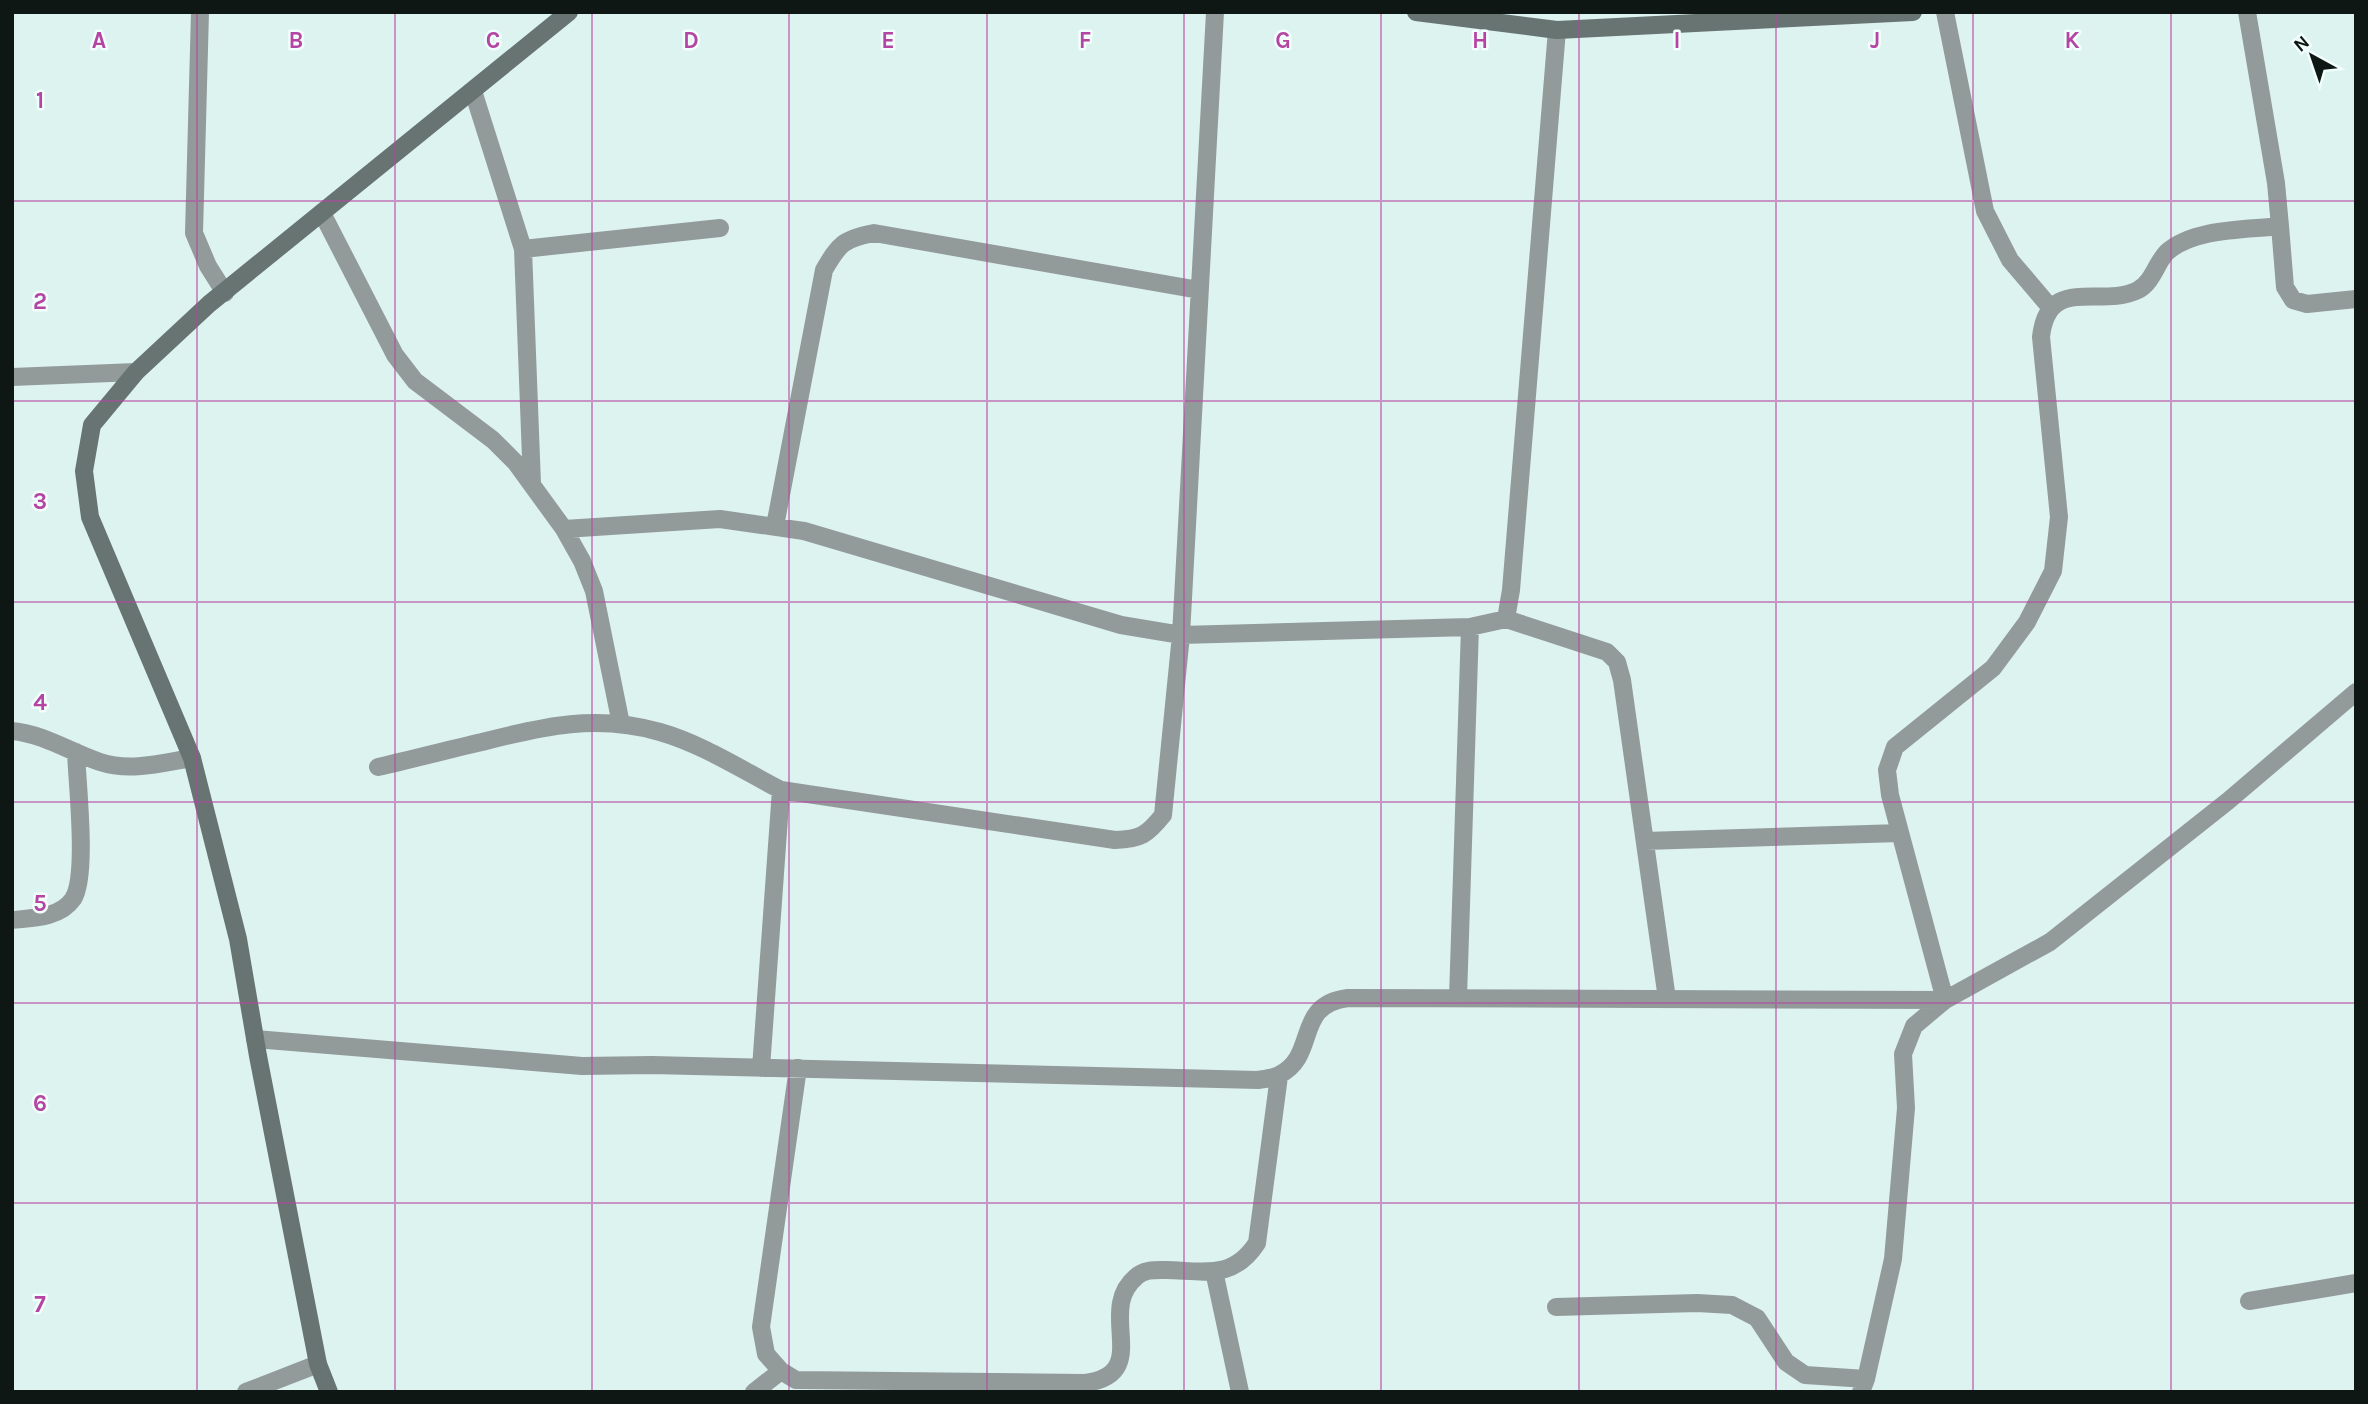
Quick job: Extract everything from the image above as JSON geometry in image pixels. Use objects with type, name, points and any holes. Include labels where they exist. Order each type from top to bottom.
[{"type":"street","points":[[200,12],[194,233],[208,267],[225,293]]},
{"type":"street","points":[[329,1392],[318,1364],[238,939],[192,758],[90,517],[84,471],[92,425],[136,372],[225,293],[569,12]]},
{"type":"street","points":[[378,768],[542,727],[582,722],[621,723],[662,732],[702,749],[781,790],[1115,840],[1134,839],[1148,833],[1164,815],[1181,635],[1215,12]]},
{"type":"street","points":[[1416,12],[1557,30],[1771,16],[1913,12]]},
{"type":"street","points":[[1945,12],[1985,211],[2010,260],[2050,307]]},
{"type":"street","points":[[2247,12],[2276,183],[2285,287],[2293,299],[2307,304],[2356,299]]},
{"type":"street","points":[[1506,619],[1511,590],[1557,30]]},
{"type":"street","points":[[473,91],[523,248],[532,484]]},
{"type":"street","points":[[322,213],[395,355],[415,381],[493,440],[516,463],[564,529],[582,561],[594,591],[621,723]]},
{"type":"street","points":[[1945,1000],[1900,834],[1886,770],[1895,747],[1993,668],[2027,622],[2053,571],[2059,517],[2041,337],[2043,320],[2050,307],[2069,298],[2127,293],[2140,289],[2153,275],[2162,257],[2193,236],[2280,226]]},
{"type":"street","points":[[523,248],[720,228]]},
{"type":"street","points":[[775,526],[824,270],[834,253],[850,237],[874,233],[1199,290]]},
{"type":"street","points":[[12,377],[136,372]]},
{"type":"street","points":[[564,529],[720,519],[775,526],[851,543],[1121,625],[1181,635],[1470,627],[1506,619],[1606,652],[1616,662],[1622,680],[1667,999]]},
{"type":"street","points":[[1458,998],[1470,627]]},
{"type":"street","points":[[1556,1307],[1697,1303],[1732,1305],[1757,1318],[1786,1362],[1805,1375],[1864,1386],[1893,1259],[1906,1108],[1903,1054],[1914,1026],[1945,1000],[2050,942],[2228,801],[2356,692]]},
{"type":"street","points":[[12,731],[29,733],[101,762],[123,767],[192,758]]},
{"type":"street","points":[[12,920],[46,916],[62,909],[73,900],[81,876],[76,752]]},
{"type":"street","points":[[761,1068],[781,790]]},
{"type":"street","points":[[1645,841],[1900,834]]},
{"type":"street","points":[[255,1039],[582,1066],[798,1068],[1258,1080],[1279,1076],[1293,1064],[1303,1048],[1311,1021],[1319,1008],[1334,1000],[1945,1000]]},
{"type":"street","points":[[798,1068],[761,1327],[766,1354],[781,1371],[796,1380],[882,1387],[1085,1383],[1100,1381],[1114,1372],[1121,1359],[1119,1303],[1126,1287],[1137,1275],[1151,1270],[1214,1271],[1235,1266],[1247,1258],[1257,1243],[1279,1076]]},
{"type":"street","points":[[1214,1271],[1240,1392]]},
{"type":"street","points":[[2249,1301],[2356,1283]]},
{"type":"street","points":[[246,1392],[318,1364]]},
{"type":"street","points":[[754,1392],[781,1371]]}]
